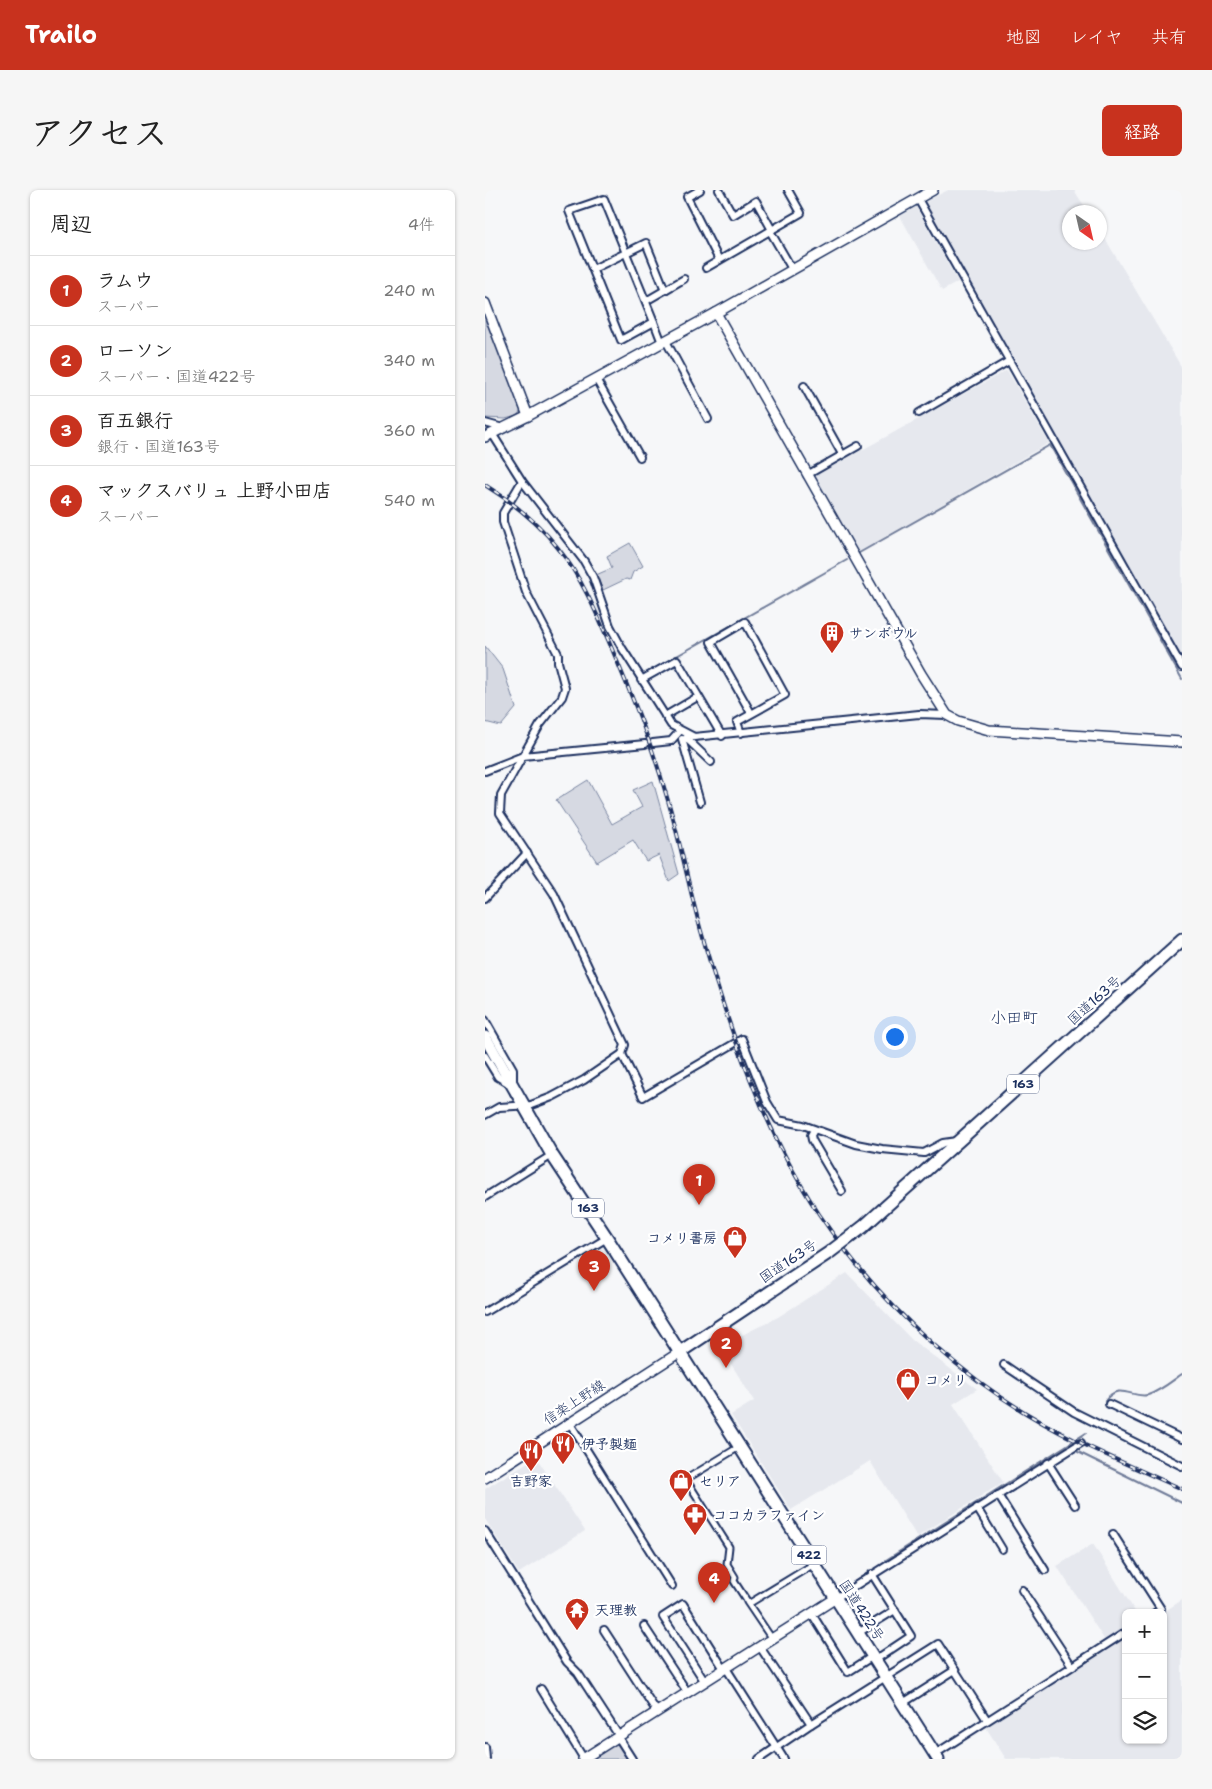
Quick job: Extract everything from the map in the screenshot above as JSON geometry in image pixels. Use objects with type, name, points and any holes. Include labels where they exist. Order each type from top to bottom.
[{"type":"highway","name":"国道163号","points":[[679,1352],[830,1252],[863,1227],[960,1142],[1182,940]]},
{"type":"highway","name":"163","points":[[485,1037],[552,1155],[679,1352]]},
{"type":"highway","name":"国道422号","points":[[679,1352],[936,1756]]},
{"type":"street","points":[[700,190],[687,197],[719,260]]},
{"type":"street","points":[[719,190],[733,215],[755,201],[792,270]]},
{"type":"street","points":[[706,268],[801,213],[788,190]]},
{"type":"street","points":[[694,737],[671,725],[641,680],[610,626],[596,584],[584,562],[489,436],[664,342],[933,190]]},
{"type":"street","points":[[918,198],[1182,667]]},
{"type":"street","points":[[654,322],[621,340],[569,211],[605,200],[654,322],[708,419]]},
{"type":"street","points":[[593,269],[646,243],[665,290]]},
{"type":"street","points":[[646,301],[684,279]]},
{"type":"street","points":[[485,304],[528,416]]},
{"type":"street","points":[[716,313],[921,674],[947,715]]},
{"type":"street","points":[[919,412],[1009,361]]},
{"type":"street","points":[[596,379],[639,457]]},
{"type":"street","points":[[804,386],[843,454]]},
{"type":"street","points":[[485,423],[503,428]]},
{"type":"street","points":[[807,475],[858,446]]},
{"type":"street","points":[[485,1115],[499,1107],[531,1105],[568,1090],[622,1054],[625,1045],[554,894],[500,813],[501,795],[540,726],[562,697],[565,688],[558,662],[558,654],[525,592],[503,522],[503,514],[522,481]]},
{"type":"street","points":[[741,733],[737,722],[751,714],[785,694],[745,622],[711,642],[751,714]]},
{"type":"street","points":[[641,680],[677,660],[722,736]]},
{"type":"street","points":[[665,716],[694,699]]},
{"type":"street","points":[[653,743],[694,737],[722,736],[919,714],[947,715],[958,721],[989,730],[1182,742]]},
{"type":"street","points":[[671,741],[680,731]]},
{"type":"street","points":[[684,739],[711,762]]},
{"type":"street","points":[[684,739],[700,802]]},
{"type":"street","points":[[485,770],[523,756],[645,744]]},
{"type":"street","points":[[485,898],[527,854]]},
{"type":"street","points":[[485,1020],[513,1069],[513,1086]]},
{"type":"street","points":[[622,1054],[643,1097],[742,1039],[767,1102],[778,1120],[856,1144],[919,1153],[924,1153],[943,1143],[954,1140],[960,1142]]},
{"type":"street","points":[[485,1056],[498,1077],[513,1086]]},
{"type":"street","points":[[814,1130],[811,1135],[812,1140],[843,1192]]},
{"type":"street","points":[[485,1187],[487,1196],[552,1155]]},
{"type":"street","points":[[485,1312],[607,1238]]},
{"type":"street","name":"信楽上野線","points":[[485,1478],[679,1352]]},
{"type":"street","points":[[1004,1365],[1075,1412],[1182,1466]]},
{"type":"street","points":[[1109,1404],[1182,1439]]},
{"type":"street","points":[[569,1422],[672,1586]]},
{"type":"street","points":[[541,1689],[583,1759],[1081,1443]]},
{"type":"street","points":[[740,1447],[688,1478],[687,1481],[729,1547],[727,1564],[735,1577],[734,1581],[772,1640]]},
{"type":"street","points":[[1048,1463],[1075,1505]]},
{"type":"street","points":[[998,1495],[1045,1570]]},
{"type":"street","points":[[977,1508],[1002,1549]]},
{"type":"street","points":[[485,1531],[567,1662],[578,1673],[632,1759]]},
{"type":"street","points":[[1113,1534],[1161,1609]]},
{"type":"street","points":[[747,1601],[751,1603],[814,1563]]},
{"type":"street","points":[[812,1614],[848,1672],[911,1636],[872,1574]]},
{"type":"street","points":[[1022,1590],[1072,1666]]},
{"type":"street","points":[[705,1682],[663,1617],[683,1604],[784,1759]]},
{"type":"street","points":[[858,1633],[895,1610]]},
{"type":"street","points":[[645,1626],[687,1693]]},
{"type":"street","points":[[604,1630],[657,1712]]},
{"type":"street","points":[[936,1756],[987,1720],[1122,1635]]},
{"type":"street","points":[[759,1759],[938,1644],[987,1720]]},
{"type":"street","points":[[760,1647],[811,1724]]},
{"type":"street","points":[[903,1703],[955,1670]]},
{"type":"street","points":[[485,1747],[486,1759]]},
{"type":"shaded area","points":[[948,190],[1074,190],[1084,205],[1062,205],[1062,250],[1107,250],[1107,242],[1182,368],[1182,660],[925,202]]},
{"type":"shaded area","points":[[916,207],[958,282],[942,291],[900,216]]},
{"type":"shaded area","points":[[485,317],[521,410],[517,416],[505,419],[485,418]]},
{"type":"shaded area","points":[[1007,370],[1049,443],[859,552],[815,476]]},
{"type":"shaded area","points":[[630,543],[643,566],[633,572],[630,580],[626,579],[603,590],[596,575],[612,568],[607,556]]},
{"type":"shaded area","points":[[485,646],[503,669],[516,708],[501,726],[485,722]]},
{"type":"shaded area","points":[[588,780],[612,824],[642,807],[633,790],[653,781],[679,874],[669,881],[659,855],[646,861],[633,840],[597,862],[556,800]]},
{"type":"shaded area","points":[[847,1273],[912,1340],[977,1389],[953,1404],[1003,1482],[917,1537],[870,1461],[791,1510],[731,1415],[754,1401],[720,1346],[778,1317]]},
{"type":"shaded area","points":[[536,1457],[585,1531],[519,1573],[485,1519],[485,1489]]},
{"type":"shaded area","points":[[1093,1544],[1134,1609],[1122,1609],[1122,1744],[1167,1744],[1167,1610],[1182,1600],[1182,1759],[1006,1759],[985,1726],[1109,1647],[1057,1566]]},
{"type":"shaded area","points":[[617,1742],[629,1759],[589,1759]]},
{"type":"waterway","points":[[859,553],[1050,445],[1182,679]]},
{"type":"waterway","points":[[643,675],[847,560]]},
{"type":"waterway","points":[[1105,1401],[1110,1395],[1121,1391],[1142,1396],[1148,1395],[1182,1374]]},
{"type":"waterway","points":[[886,1560],[1086,1433]]},
{"type":"waterway","points":[[1074,1450],[1182,1503]]},
{"type":"waterway","points":[[866,1574],[874,1569]]},
{"type":"waterway","points":[[844,1589],[863,1576]]},
{"type":"waterway","points":[[801,1615],[825,1599]]},
{"type":"waterway","points":[[786,1625],[790,1622]]},
{"type":"waterway","points":[[774,1632],[779,1629]]},
{"type":"waterway","points":[[759,1641],[767,1637]]},
{"type":"waterway","points":[[725,1664],[755,1644]]},
{"type":"waterway","points":[[705,1676],[720,1667]]},
{"type":"waterway","points":[[688,1687],[701,1679]]},
{"type":"waterway","points":[[658,1706],[682,1691]]},
{"type":"waterway","points":[[619,1731],[651,1710]]},
{"type":"waterway","points":[[584,1753],[614,1734]]},
{"type":"railway","points":[[485,485],[524,513],[550,539],[567,560],[595,610],[634,703],[660,775],[676,828],[701,931],[723,1004],[749,1077],[781,1148],[819,1214],[872,1283],[933,1344],[967,1372],[1002,1398],[1039,1421],[1090,1447],[1182,1489]]},
{"type":"place","name":"サンボウル","points":[[832,654]]},
{"type":"place","name":"ラムウ","points":[[699,1205]]},
{"type":"place","name":"コメリ書房","points":[[735,1259]]},
{"type":"place","name":"百五銀行","points":[[594,1291]]},
{"type":"place","name":"ローソン","points":[[726,1368]]},
{"type":"place","name":"コメリ","points":[[908,1401]]},
{"type":"place","name":"伊予製麺","points":[[563,1465]]},
{"type":"place","name":"吉野家","points":[[531,1472]]},
{"type":"place","name":"セリア","points":[[681,1502]]},
{"type":"place","name":"ココカラファイン","points":[[695,1536]]},
{"type":"place","name":"マックスバリュ 上野小田店","points":[[714,1603]]},
{"type":"place","name":"天理教","points":[[577,1631]]},
{"type":"district","name":"小田町","points":[[1014,1017]]}]
